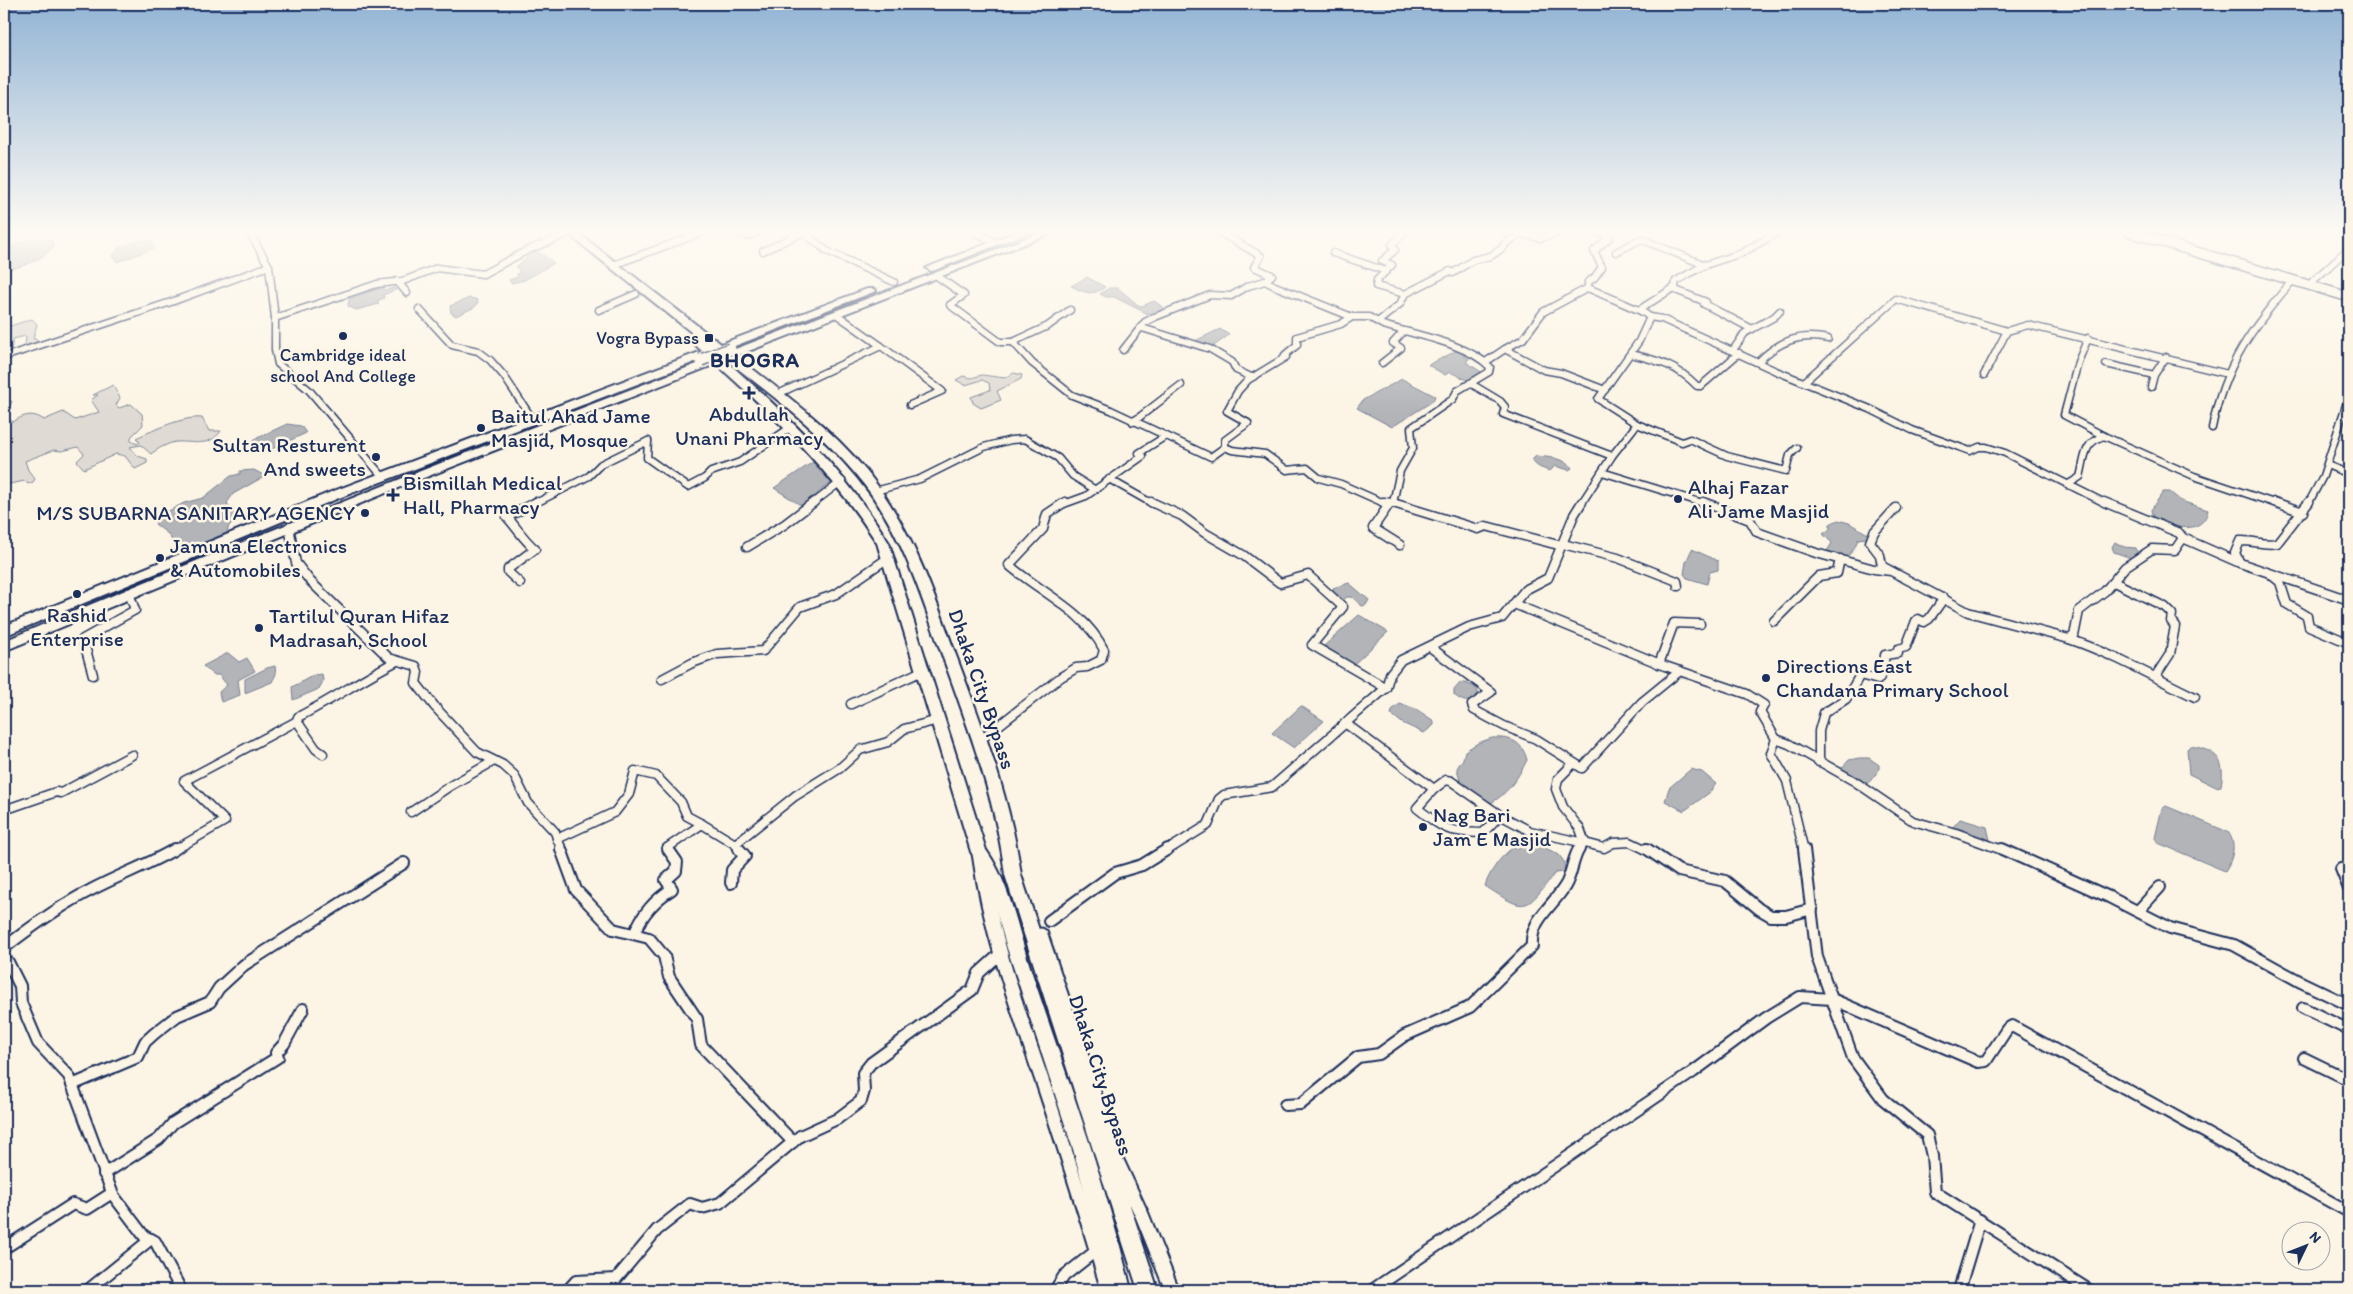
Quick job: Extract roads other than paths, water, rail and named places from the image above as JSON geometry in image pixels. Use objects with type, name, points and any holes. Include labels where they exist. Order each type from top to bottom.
[{"type":"highway","name":"Dhaka City Bypass","points":[[645,292],[718,354],[791,427],[842,481],[870,520],[883,543],[979,852],[992,871],[1015,948],[1082,1149],[1121,1290]]},
{"type":"highway","points":[[4,646],[129,592],[869,292]]},
{"type":"highway","points":[[718,354],[877,292]]},
{"type":"highway","points":[[4,631],[383,477],[533,420],[893,292]]},
{"type":"highway","points":[[636,294],[718,354]]},
{"type":"highway","name":"Dhaka City Bypass","points":[[718,354],[778,394],[808,418],[842,452],[875,491],[903,535],[917,568],[980,740],[1011,855],[1013,875],[1148,1290]]},
{"type":"main road","points":[[979,852],[986,906],[1000,954],[1097,1250],[1108,1290]]},
{"type":"main road","points":[[1011,855],[1081,1050],[1117,1161],[1142,1215],[1172,1290]]},
{"type":"street","points":[[4,357],[198,292]]},
{"type":"street","points":[[271,292],[276,318],[274,350],[278,364],[309,390],[383,477]]},
{"type":"street","points":[[276,318],[352,292]]},
{"type":"street","points":[[960,292],[964,295],[950,305],[1000,342],[1013,342],[1048,326],[1070,310]]},
{"type":"street","points":[[1123,350],[1145,322],[1210,295],[1231,296],[1237,292]]},
{"type":"street","points":[[1293,292],[1352,317]]},
{"type":"street","points":[[1399,292],[1405,294],[1409,292]]},
{"type":"street","points":[[1487,361],[1523,339],[1543,312],[1580,292]]},
{"type":"street","points":[[1598,292],[1642,311],[1650,317],[1662,319],[1870,409],[1912,430],[1970,451],[1979,447],[1986,447],[2005,454],[2114,508],[2174,531],[2183,538],[2240,563],[2349,600]]},
{"type":"street","points":[[1642,311],[1642,308],[1667,292]]},
{"type":"street","points":[[1682,292],[1706,302],[1704,304],[1752,329]]},
{"type":"street","points":[[2212,428],[2218,397],[2228,374],[2266,310],[2282,292]]},
{"type":"street","points":[[600,310],[636,294]]},
{"type":"street","points":[[1379,321],[1400,304],[1405,294]]},
{"type":"street","points":[[1804,382],[1896,299],[2007,331],[2029,325],[2166,357],[2228,374]]},
{"type":"street","points":[[419,308],[430,319],[434,328],[452,345],[479,352],[503,372],[533,420]]},
{"type":"street","points":[[1630,354],[1668,365],[1687,375],[1697,386],[1701,386],[1736,352],[1745,334],[1774,317],[1780,310]]},
{"type":"street","points":[[836,314],[942,391],[910,405]]},
{"type":"street","points":[[1225,447],[1225,440],[1248,423],[1227,410],[1235,403],[1238,391],[1251,377],[1286,357],[1284,355],[1298,345],[1296,337],[1341,324],[1352,317],[1360,316],[1379,321],[1383,325],[1403,332],[1466,350],[1487,361],[1490,367],[1489,372],[1457,391],[1453,400],[1412,428],[1415,442],[1414,451],[1401,471],[1385,513],[1373,528],[1400,545]]},
{"type":"street","points":[[1650,317],[1639,341],[1598,399],[1637,424],[1682,442],[1690,439],[1727,456],[1786,471],[1790,455],[1797,448]]},
{"type":"street","points":[[1142,328],[1211,350],[1228,359],[1234,364],[1236,370],[1251,377]]},
{"type":"street","points":[[1984,375],[2007,331]]},
{"type":"street","points":[[1382,363],[1401,348],[1393,343],[1403,332]]},
{"type":"street","points":[[1758,362],[1776,345],[1786,340],[1814,335],[1828,339]]},
{"type":"street","points":[[2088,338],[2078,362],[2064,415],[2104,436],[2194,476],[2304,512]]},
{"type":"street","points":[[1013,342],[1032,364],[1072,395],[1111,410],[1208,457],[1225,447]]},
{"type":"street","points":[[778,394],[881,346]]},
{"type":"street","points":[[1505,349],[1544,370],[1560,372],[1605,390]]},
{"type":"street","points":[[2151,386],[2154,375],[2166,357]]},
{"type":"street","points":[[2106,364],[2154,375]]},
{"type":"street","points":[[1470,383],[1500,401],[1505,407],[1503,414],[1546,433],[1572,439],[1612,456]]},
{"type":"street","points":[[1133,422],[1181,385]]},
{"type":"street","points":[[2240,563],[2235,553],[2240,541],[2249,540],[2267,545],[2277,543],[2304,512],[2323,476],[2349,396]]},
{"type":"street","points":[[1049,921],[1115,873],[1142,865],[1208,825],[1218,799],[1224,795],[1272,787],[1386,688],[1390,674],[1401,660],[1469,627],[1502,618],[1525,590],[1548,578],[1574,515],[1612,456],[1637,424]]},
{"type":"street","points":[[520,583],[508,572],[508,569],[535,549],[524,540],[522,534],[507,517],[589,476],[601,464],[648,441],[647,458],[688,487],[705,478],[711,472],[740,462],[791,427]]},
{"type":"street","points":[[980,740],[1061,677],[1076,668],[1101,660],[1104,650],[1099,637],[1084,622],[1028,582],[1009,565],[1043,530],[1047,514],[1066,502],[1086,496],[1143,456],[1139,453],[1166,436]]},
{"type":"street","points":[[2067,485],[2080,477],[2086,448],[2095,438],[2104,436]]},
{"type":"street","points":[[875,491],[918,480],[993,444],[1018,439],[1024,439],[1058,458],[1073,476],[1094,489]]},
{"type":"street","points":[[1225,447],[1232,450],[1265,454],[1286,470],[1306,468],[1319,478],[1323,477],[1348,489],[1478,528],[1486,526],[1618,558],[1677,581],[1678,586]]},
{"type":"street","points":[[2326,465],[2349,474]]},
{"type":"street","points":[[1602,472],[1680,494],[1720,508],[1750,520],[1757,532],[1874,569],[1891,571]]},
{"type":"street","points":[[1109,479],[1165,510],[1182,516],[1205,533],[1243,555],[1280,584],[1308,575],[1343,606],[1342,610],[1314,640],[1312,645],[1386,688]]},
{"type":"street","points":[[747,547],[784,524],[842,481]]},
{"type":"street","points":[[1896,508],[1874,532],[1870,542],[1880,555],[1882,566],[1977,615],[2099,648],[2125,664],[2155,676],[2195,698]]},
{"type":"street","points":[[289,527],[296,564],[310,581],[389,658],[416,666],[418,672],[416,683],[434,707],[477,752],[503,765],[514,775],[528,803],[555,832],[576,890],[613,929],[634,932],[649,938],[664,956],[669,977],[697,1019],[701,1045],[793,1142]]},
{"type":"street","points":[[2070,639],[2074,636],[2079,611],[2114,582],[2126,567],[2152,549],[2175,550],[2183,538]]},
{"type":"street","points":[[662,679],[715,654],[762,651],[771,646],[783,624],[798,608],[818,599],[826,599],[849,587],[867,571],[888,558]]},
{"type":"street","points":[[1774,621],[1794,598],[1819,576],[1837,573],[1840,559]]},
{"type":"street","points":[[2268,572],[2280,582],[2287,604],[2306,616],[2307,624],[2349,643]]},
{"type":"street","points":[[2114,582],[2166,607],[2172,614],[2171,621],[2175,626],[2170,654],[2155,676]]},
{"type":"street","points":[[92,675],[83,639],[134,610],[129,592]]},
{"type":"street","points":[[1820,762],[1819,726],[1822,715],[1833,705],[1843,702],[1857,684],[1860,675],[1878,680],[1882,674],[1885,655],[1898,653],[1898,650],[1906,647],[1916,621],[1918,619],[1924,622],[1929,619],[1944,598]]},
{"type":"street","points":[[1514,604],[1659,664],[1747,694],[1764,705],[1760,712],[1776,739],[1789,744],[1854,781],[1913,821],[1956,833],[2006,851],[2138,911],[2170,928],[2234,945],[2301,982],[2349,1005]]},
{"type":"street","points":[[1659,664],[1674,623],[1700,624]]},
{"type":"street","points":[[1430,647],[1491,692],[1472,704],[1474,710],[1504,726],[1536,739],[1582,768],[1642,702],[1664,683],[1673,679],[1680,671]]},
{"type":"street","points":[[4,948],[25,931],[90,890],[155,861],[225,821],[184,781],[297,721],[298,717],[318,707],[363,678],[397,661]]},
{"type":"street","points":[[851,704],[922,671]]},
{"type":"street","points":[[735,844],[780,810],[795,796],[834,772],[860,750],[888,742],[894,732],[938,720]]},
{"type":"street","points":[[297,721],[308,738],[323,754]]},
{"type":"street","points":[[1345,723],[1434,789]]},
{"type":"street","points":[[1776,739],[1772,753],[1787,781],[1803,840],[1817,957],[1853,1058],[1883,1099],[1927,1135],[1932,1156],[1935,1192],[2089,1290]]},
{"type":"street","points":[[4,810],[56,792],[61,792],[132,755]]},
{"type":"street","points":[[411,812],[450,786],[494,761]]},
{"type":"street","points":[[1573,764],[1558,779],[1556,789],[1563,807],[1580,829],[1584,844]]},
{"type":"street","points":[[557,839],[615,812],[629,794],[635,771],[656,776],[681,802],[686,816],[735,844],[745,856],[732,870],[731,883]]},
{"type":"street","points":[[1500,815],[1483,833],[1457,832],[1442,828],[1417,808],[1434,789],[1446,780],[1451,781],[1500,815],[1530,830],[1604,848],[1615,841],[1630,841],[1646,849],[1680,872],[1711,876],[1725,882],[1763,912],[1772,916],[1795,915],[1812,910]]},
{"type":"street","points":[[634,932],[638,922],[650,911],[658,898],[672,889],[666,880],[676,871],[677,862],[666,848],[702,824]]},
{"type":"street","points":[[1284,1105],[1301,1104],[1358,1057],[1379,1054],[1404,1036],[1470,1007],[1532,946],[1531,935],[1534,925],[1566,885],[1577,851],[1584,844]]},
{"type":"street","points":[[72,1085],[138,1057],[145,1042],[155,1033],[178,1016],[210,1002],[230,976],[244,965],[404,863]]},
{"type":"street","points":[[2349,868],[2341,869],[2349,889]]},
{"type":"street","points":[[2138,911],[2160,887]]},
{"type":"street","points":[[568,1290],[576,1281],[616,1279],[656,1230],[690,1204],[702,1208],[720,1203],[800,1136],[837,1119],[861,1101],[864,1090],[864,1073],[871,1063],[972,990],[979,973],[1000,954]]},
{"type":"street","points":[[4,960],[8,962],[20,986],[21,1004],[38,1043],[69,1076],[112,1192],[144,1236],[155,1241],[181,1290]]},
{"type":"street","points":[[1372,1290],[1693,1072],[1766,1018],[1800,997],[1832,999],[1978,1062],[1986,1062],[2007,1029],[2012,1026],[2349,1212]]},
{"type":"street","points":[[2303,1008],[2349,1030]]},
{"type":"street","points":[[104,1174],[159,1139],[173,1123],[278,1057],[276,1053],[284,1044],[303,1009]]},
{"type":"street","points":[[2304,1058],[2349,1080]]},
{"type":"street","points":[[4,1242],[6,1247],[73,1204],[87,1209],[112,1192]]},
{"type":"street","points":[[1959,1290],[1980,1220]]},
{"type":"street","points":[[88,1290],[151,1239]]},
{"type":"street","points":[[1055,1290],[1064,1276],[1097,1250]]},
{"type":"place","name":"Cambridge ideal school And College","points":[[343,336]]},
{"type":"place","name":"Vogra Bypass","points":[[709,338]]},
{"type":"place","name":"Abdullah Unani Pharmacy","points":[[749,393]]},
{"type":"place","name":"Baitul Ahad Jame Masjid, Mosque","points":[[481,428]]},
{"type":"place","name":"Sultan Resturent And sweets","points":[[376,457]]},
{"type":"place","name":"Bismillah Medical Hall, Pharmacy","points":[[393,495]]},
{"type":"place","name":"Alhaj Fazar Ali Jame Masjid","points":[[1678,499]]},
{"type":"place","name":"M/S SUBARNA SANITARY AGENCY","points":[[365,513]]},
{"type":"place","name":"Jamuna Electronics & Automobiles","points":[[160,558]]},
{"type":"place","name":"Rashid Enterprise","points":[[77,594]]},
{"type":"place","name":"Tartilul Quran Hifaz Madrasah, School","points":[[259,628]]},
{"type":"place","name":"Directions East Chandana Primary School","points":[[1766,678]]},
{"type":"place","name":"Nag Bari Jam E Masjid","points":[[1423,827]]},
{"type":"district","name":"BHOGRA","points":[[755,360]]}]
